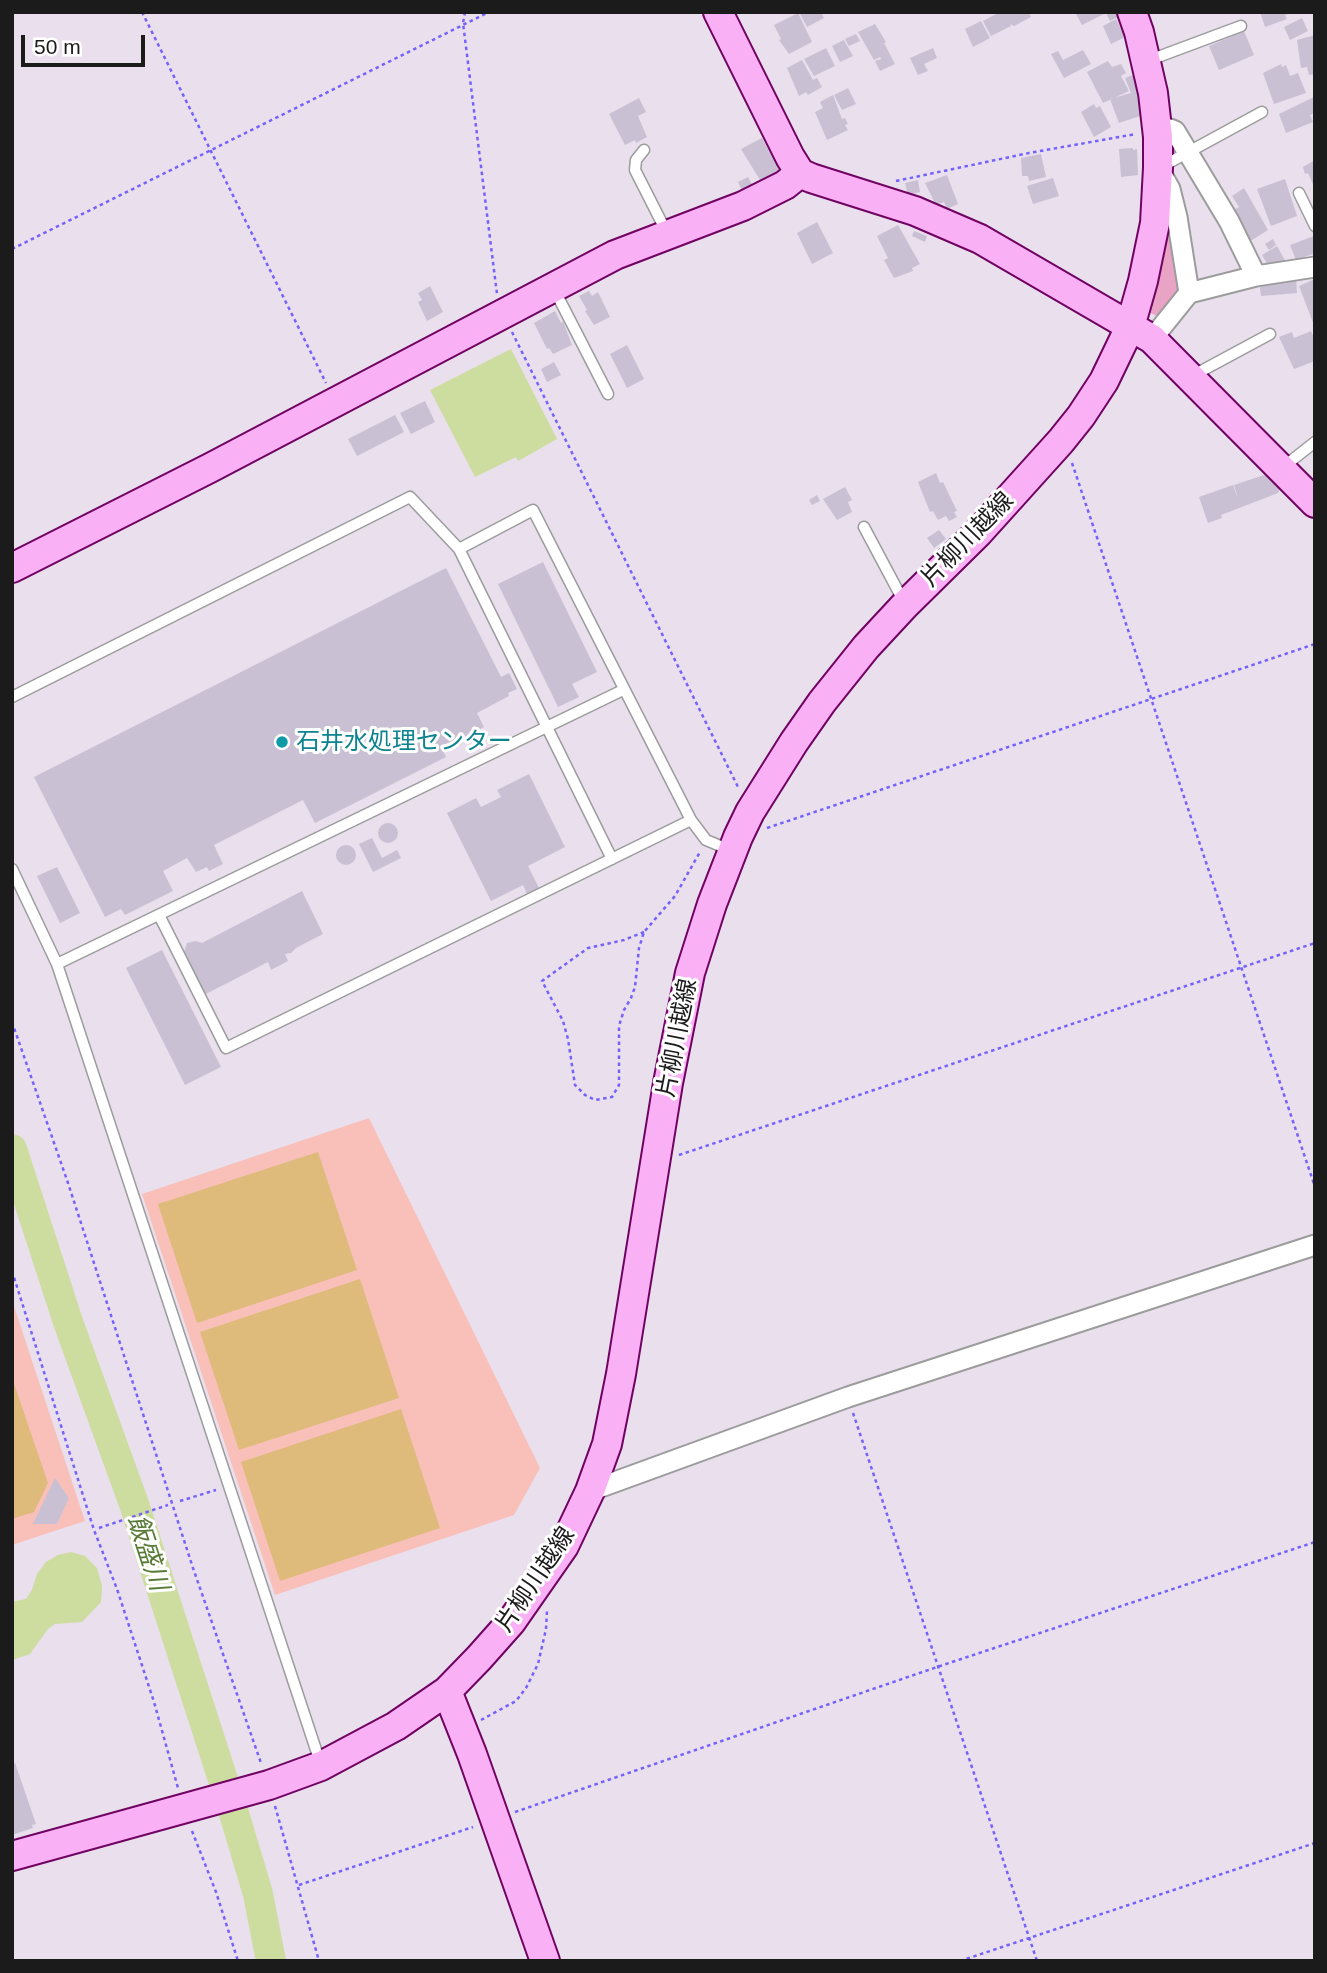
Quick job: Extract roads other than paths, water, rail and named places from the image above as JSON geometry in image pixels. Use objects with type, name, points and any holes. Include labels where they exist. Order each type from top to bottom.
[{"type":"main road","points":[[718,12],[790,158],[800,173],[915,211],[980,239],[1141,333],[1191,376],[1315,503]]},
{"type":"main road","name":"片柳川越線","points":[[12,1856],[266,1787],[321,1766],[396,1726],[447,1691],[511,1622],[564,1546],[590,1491],[607,1444],[690,973],[712,904],[750,812],[822,702],[866,648],[978,533],[1061,441],[1141,333],[1143,281],[1155,223],[1157,129],[1146,61],[1132,12]]},
{"type":"main road","points":[[12,568],[504,315],[615,255],[743,206],[785,185],[800,173]]},
{"type":"main road","points":[[447,1691],[545,1961]]},
{"type":"street","points":[[1157,129],[1175,131],[1230,221],[1256,276]]},
{"type":"street","points":[[1158,169],[1170,189],[1177,216],[1189,293]]},
{"type":"street","points":[[1141,333],[1189,293],[1256,276],[1315,267]]},
{"type":"street","points":[[590,1491],[848,1397],[1315,1245]]},
{"type":"lane","points":[[1146,61],[1241,26]]},
{"type":"lane","points":[[1158,169],[1262,112]]},
{"type":"lane","points":[[644,150],[636,160],[635,170],[668,235]]},
{"type":"lane","points":[[1299,193],[1315,226]]},
{"type":"lane","points":[[554,288],[608,394]]},
{"type":"lane","points":[[1191,376],[1270,334]]},
{"type":"lane","points":[[1281,468],[1315,442]]},
{"type":"lane","points":[[12,697],[410,497],[458,549],[612,859]]},
{"type":"lane","points":[[458,549],[533,509],[691,820],[706,840],[735,844]]},
{"type":"lane","points":[[864,527],[905,605]]},
{"type":"lane","points":[[57,964],[623,690]]},
{"type":"lane","points":[[159,915],[226,1048],[691,820]]},
{"type":"lane","points":[[12,869],[57,964],[321,1766]]},
{"type":"waterway","name":"飯盛川","points":[[12,1149],[68,1322],[134,1504],[236,1820],[258,1894],[271,1961]]},
{"type":"place","name":"石井水処理センター","points":[[282,742]]}]
